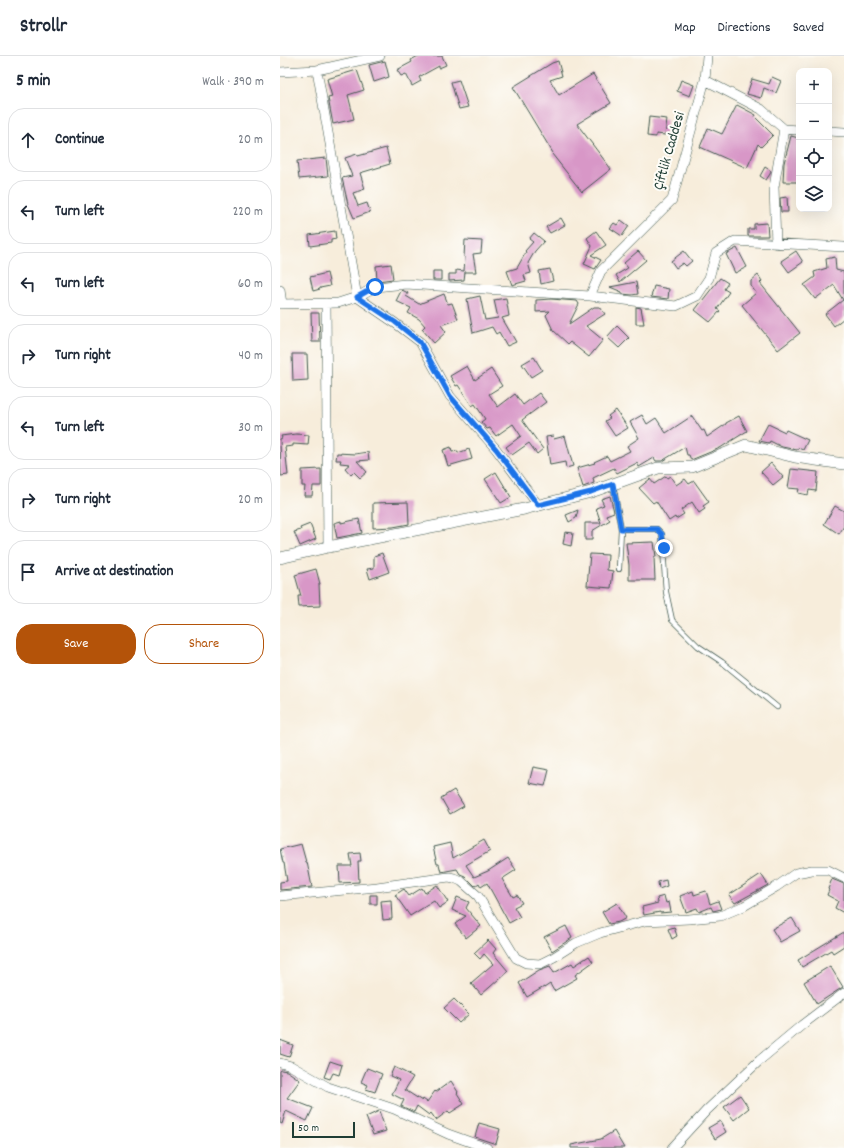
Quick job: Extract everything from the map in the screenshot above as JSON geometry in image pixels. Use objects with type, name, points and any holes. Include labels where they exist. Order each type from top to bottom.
[{"type":"street","points":[[280,72],[317,70],[380,56]]},
{"type":"street","name":"Çiftlik Caddesi","points":[[590,296],[601,271],[672,200],[705,80],[707,56]]},
{"type":"street","points":[[317,70],[357,297],[395,322],[420,342],[450,396],[496,449],[538,505]]},
{"type":"street","points":[[705,80],[761,109],[784,128],[796,130]]},
{"type":"street","points":[[776,244],[774,187],[784,128]]},
{"type":"street","points":[[832,131],[844,132]]},
{"type":"street","points":[[280,290],[281,304],[338,303],[357,297],[375,287],[406,284],[590,296],[676,306],[697,296],[709,278],[716,253],[735,241],[844,247]]},
{"type":"street","points":[[326,303],[328,547]]},
{"type":"street","points":[[280,558],[538,505],[591,492],[658,468],[692,468],[746,445],[795,456],[844,464]]},
{"type":"street","points":[[280,896],[377,887],[449,877],[454,878],[478,896],[516,958],[526,963],[540,964],[576,943],[615,929],[645,921],[720,916],[744,906],[796,873],[812,870],[828,870],[844,878]]},
{"type":"street","points":[[672,1148],[707,1110],[760,1060],[844,993]]},
{"type":"street","points":[[280,1063],[291,1066],[328,1087],[394,1109],[448,1134],[487,1148]]},
{"type":"lane","points":[[613,484],[621,529],[619,569]]},
{"type":"lane","points":[[621,529],[657,529],[662,534],[666,592],[672,620],[698,646],[722,662],[777,707]]},
{"type":"building","points":[[418,56],[442,56],[446,65],[439,68],[439,66],[419,77],[421,81],[412,86],[406,74],[401,76],[397,70],[412,62],[411,60]]},
{"type":"building","points":[[385,61],[389,77],[374,82],[369,65]]},
{"type":"building","points":[[558,61],[562,76],[550,80],[559,95],[593,74],[611,103],[577,124],[611,169],[582,192],[552,154],[553,153],[513,87],[552,63]]},
{"type":"building","points":[[357,70],[364,90],[348,95],[354,119],[333,124],[328,98],[332,97],[327,79]]},
{"type":"building","points":[[772,77],[781,81],[776,93],[764,88],[761,98],[747,94],[752,79],[769,84]]},
{"type":"building","points":[[459,80],[468,107],[459,109],[451,82]]},
{"type":"building","points":[[681,80],[694,85],[690,96],[677,91]]},
{"type":"building","points":[[737,105],[756,115],[755,117],[773,135],[761,147],[758,144],[747,168],[700,147],[708,128],[722,134]]},
{"type":"building","points":[[649,117],[667,119],[665,135],[656,134],[656,137],[647,136]]},
{"type":"building","points":[[791,136],[796,137],[796,182],[783,182],[784,163]]},
{"type":"building","points":[[386,148],[390,164],[360,173],[365,189],[353,193],[358,206],[367,203],[370,212],[354,218],[348,204],[342,178],[352,176],[345,158]]},
{"type":"building","points":[[326,158],[328,176],[299,179],[297,161]]},
{"type":"building","points":[[765,167],[771,171],[766,180],[760,176]]},
{"type":"building","points":[[787,197],[788,212],[781,212],[780,198]]},
{"type":"building","points":[[561,218],[565,225],[550,233],[546,227]]},
{"type":"building","points":[[621,220],[629,226],[622,236],[610,228],[614,223],[617,225]]},
{"type":"building","points":[[767,223],[768,236],[748,236],[748,229],[754,229],[754,224]]},
{"type":"building","points":[[335,231],[336,239],[331,240],[331,243],[310,246],[309,235]]},
{"type":"building","points":[[596,231],[606,245],[591,255],[601,260],[595,269],[584,264],[592,246],[587,238]]},
{"type":"building","points":[[534,233],[544,241],[535,251],[528,263],[531,273],[524,275],[526,281],[512,285],[507,271],[517,268],[526,252],[525,251],[533,242],[529,239]]},
{"type":"building","points":[[465,240],[482,241],[481,253],[473,254],[476,272],[465,272],[464,280],[449,281],[449,274],[456,274],[456,270],[464,271]]},
{"type":"building","points":[[737,248],[747,267],[735,273],[726,254]]},
{"type":"building","points":[[638,251],[646,260],[620,282],[616,275],[628,268],[624,263]]},
{"type":"building","points":[[684,251],[692,261],[686,266],[683,263],[676,268],[671,261]]},
{"type":"building","points":[[796,251],[803,262],[789,272],[781,261]]},
{"type":"building","points":[[835,257],[836,270],[844,272],[844,318],[834,326],[825,314],[843,300],[834,285],[815,299],[804,285],[815,277],[814,272],[827,268],[826,259]]},
{"type":"building","points":[[391,264],[393,279],[377,281],[376,266]]},
{"type":"building","points":[[550,269],[553,281],[541,284],[539,271]]},
{"type":"building","points":[[433,271],[441,271],[441,280],[433,280]]},
{"type":"building","points":[[327,273],[330,286],[313,291],[310,277]]},
{"type":"building","points":[[758,275],[762,281],[760,283],[800,333],[778,350],[742,305],[756,293],[751,286],[751,281]]},
{"type":"building","points":[[720,278],[728,283],[724,289],[729,292],[717,309],[720,311],[710,322],[695,310]]},
{"type":"building","points":[[636,282],[638,294],[622,294],[622,292],[610,287]]},
{"type":"building","points":[[654,286],[669,289],[668,299],[651,297]]},
{"type":"building","points":[[402,290],[408,293],[406,296],[419,304],[444,294],[448,304],[452,303],[458,319],[441,325],[446,332],[434,343],[422,329],[425,326],[419,319],[408,313],[411,308],[396,301]]},
{"type":"building","points":[[480,296],[485,320],[498,318],[494,300],[506,298],[509,316],[502,318],[516,342],[507,346],[499,332],[496,334],[492,327],[473,333],[467,299]]},
{"type":"building","points":[[551,299],[577,301],[579,304],[569,324],[594,307],[600,307],[605,314],[586,326],[603,340],[589,357],[570,342],[568,344],[553,330],[546,315],[550,311],[536,312],[536,300]]},
{"type":"building","points":[[636,307],[641,308],[644,324],[636,324]]},
{"type":"building","points":[[311,313],[319,313],[320,342],[312,342]]},
{"type":"building","points":[[617,326],[629,338],[619,348],[607,337]]},
{"type":"building","points":[[292,354],[307,354],[308,380],[293,381]]},
{"type":"building","points":[[534,357],[542,370],[531,377],[522,364]]},
{"type":"building","points":[[467,366],[475,380],[491,369],[502,386],[489,394],[498,407],[515,394],[523,405],[539,393],[546,402],[522,420],[543,449],[537,454],[529,443],[512,455],[506,447],[521,436],[513,424],[496,436],[490,428],[487,429],[481,422],[485,419],[475,404],[472,406],[450,376]]},
{"type":"building","points":[[616,410],[628,428],[615,436],[605,421],[610,418],[608,416]]},
{"type":"building","points":[[642,415],[647,424],[656,418],[666,433],[692,416],[702,431],[704,430],[707,437],[726,423],[739,416],[747,431],[720,448],[691,460],[689,455],[687,455],[685,447],[662,461],[656,461],[654,458],[639,467],[637,463],[617,473],[614,468],[593,478],[594,483],[583,487],[577,468],[595,463],[594,462],[607,456],[610,461],[630,451],[627,446],[639,438],[630,422]]},
{"type":"building","points":[[768,424],[808,440],[803,450],[798,448],[797,450],[782,447],[770,441],[769,443],[759,441]]},
{"type":"building","points":[[296,434],[309,435],[308,445],[293,444],[293,446],[285,447],[288,475],[281,476],[281,436]]},
{"type":"building","points":[[553,436],[554,439],[565,436],[573,466],[566,468],[565,462],[550,465],[546,437]]},
{"type":"building","points":[[451,447],[452,452],[458,451],[458,453],[469,449],[472,459],[448,466],[443,450]]},
{"type":"building","points":[[368,452],[369,460],[357,461],[367,472],[360,478],[354,472],[351,475],[345,468],[350,464],[340,463],[341,460],[336,460],[337,453],[355,454]]},
{"type":"building","points":[[771,463],[783,477],[773,485],[761,472]]},
{"type":"building","points":[[321,469],[321,486],[313,486],[312,496],[304,496],[305,486],[302,486],[302,470]]},
{"type":"building","points":[[791,469],[818,472],[816,491],[809,490],[808,495],[798,493],[799,489],[788,488]]},
{"type":"building","points":[[496,472],[511,497],[501,503],[485,479]]},
{"type":"building","points":[[666,476],[667,478],[670,476],[676,485],[685,479],[689,484],[694,481],[709,502],[703,506],[705,509],[699,513],[692,502],[681,510],[684,514],[669,521],[656,501],[653,503],[639,488],[650,479],[654,484]]},
{"type":"building","points":[[610,496],[614,512],[606,515],[610,520],[592,531],[592,540],[585,540],[585,523],[601,523],[596,508],[604,505],[601,499]]},
{"type":"building","points":[[408,502],[409,524],[393,527],[373,528],[373,503]]},
{"type":"building","points":[[835,506],[844,511],[844,526],[839,534],[824,524]]},
{"type":"building","points":[[578,510],[576,518],[569,522],[566,515]]},
{"type":"building","points":[[359,519],[362,533],[337,538],[334,523]]},
{"type":"building","points":[[310,524],[316,539],[300,546],[294,532],[301,530],[300,528]]},
{"type":"building","points":[[565,532],[573,533],[571,546],[563,544]]},
{"type":"building","points":[[654,542],[656,557],[654,557],[655,580],[629,580],[629,565],[626,543]]},
{"type":"building","points":[[382,553],[389,572],[370,579],[367,569],[374,568],[374,556]]},
{"type":"building","points":[[590,554],[608,555],[607,570],[613,571],[611,588],[587,586]]},
{"type":"building","points":[[316,569],[320,584],[320,606],[299,607],[298,596],[301,596],[295,575]]},
{"type":"building","points":[[533,767],[549,770],[545,786],[529,783]]},
{"type":"building","points":[[454,790],[464,806],[450,814],[441,798]]},
{"type":"building","points":[[484,840],[490,851],[466,865],[474,877],[488,871],[508,858],[516,870],[502,879],[513,897],[517,895],[522,903],[514,907],[520,917],[509,923],[487,883],[481,887],[479,883],[475,886],[465,876],[460,874],[457,869],[441,872],[439,864],[437,864],[433,847],[450,843],[453,858]]},
{"type":"building","points":[[301,844],[307,862],[312,887],[280,890],[280,882],[287,881],[280,849]]},
{"type":"building","points":[[360,853],[361,861],[358,861],[359,882],[340,883],[339,866],[352,866],[350,854]]},
{"type":"building","points":[[761,874],[768,885],[735,903],[729,895]]},
{"type":"building","points":[[832,879],[844,884],[844,913],[835,908],[838,901],[827,895]]},
{"type":"building","points":[[666,880],[667,886],[659,889],[658,882]]},
{"type":"building","points":[[437,885],[448,902],[439,908],[434,901],[410,916],[395,895],[404,889],[409,896],[422,888],[425,893]]},
{"type":"building","points":[[693,891],[694,895],[706,891],[710,904],[718,901],[721,909],[713,911],[711,907],[699,912],[697,908],[686,912],[680,896]]},
{"type":"building","points":[[370,895],[377,895],[377,904],[370,904]]},
{"type":"building","points":[[664,896],[666,903],[669,902],[671,912],[660,912],[644,915],[642,907],[658,903],[657,898]]},
{"type":"building","points":[[457,897],[469,902],[466,908],[481,926],[466,938],[455,924],[466,916],[452,910]]},
{"type":"building","points":[[391,900],[392,919],[383,920],[381,901]]},
{"type":"building","points":[[617,903],[626,918],[619,922],[609,924],[602,912]]},
{"type":"building","points":[[792,918],[800,931],[780,942],[772,929]]},
{"type":"building","points":[[566,926],[572,938],[552,951],[544,937]]},
{"type":"building","points":[[674,927],[677,936],[672,939],[668,929]]},
{"type":"building","points":[[844,932],[844,946],[833,953],[831,950],[802,967],[798,960]]},
{"type":"building","points":[[488,940],[496,949],[493,953],[508,971],[481,995],[471,983],[493,964],[484,954],[480,959],[474,953]]},
{"type":"building","points":[[589,956],[593,962],[575,975],[577,978],[554,991],[550,984],[527,997],[519,983],[539,970],[550,966],[554,973],[572,963],[574,966]]},
{"type":"building","points":[[830,966],[843,987],[817,1004],[804,982]]},
{"type":"building","points":[[454,999],[469,1014],[459,1023],[444,1008]]},
{"type":"building","points":[[280,1040],[293,1045],[289,1057],[280,1054]]},
{"type":"building","points":[[330,1061],[342,1065],[339,1075],[333,1073],[330,1079],[324,1077]]},
{"type":"building","points":[[394,1067],[413,1077],[405,1090],[422,1101],[423,1099],[427,1102],[435,1091],[436,1092],[451,1081],[464,1104],[450,1113],[448,1111],[436,1120],[431,1113],[429,1115],[417,1106],[414,1112],[401,1106],[404,1100],[392,1094],[399,1080],[390,1076]]},
{"type":"building","points":[[367,1068],[382,1074],[375,1092],[366,1089],[368,1085],[361,1082]]},
{"type":"building","points":[[281,1070],[287,1071],[300,1080],[287,1098],[313,1108],[307,1121],[286,1111],[282,1124],[280,1123]]},
{"type":"building","points":[[740,1095],[749,1108],[734,1120],[724,1107]]},
{"type":"building","points":[[379,1111],[386,1131],[373,1135],[366,1117]]},
{"type":"building","points":[[720,1121],[726,1132],[715,1139],[708,1128]]},
{"type":"building","points":[[479,1123],[500,1129],[496,1144],[475,1137]]},
{"type":"building","points":[[614,1131],[624,1148],[571,1148],[571,1145],[601,1139]]},
{"type":"route","points":[[375,287],[357,297],[395,322],[420,342],[450,396],[496,449],[538,505],[591,492],[613,484],[621,529],[657,529],[662,534],[664,548]]}]
